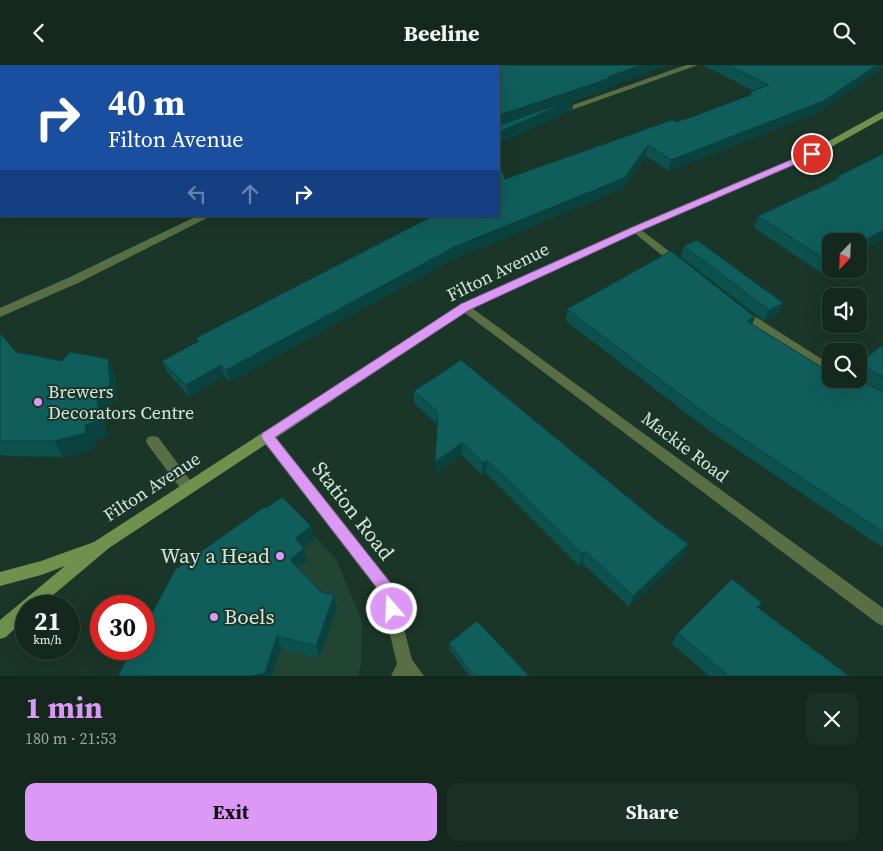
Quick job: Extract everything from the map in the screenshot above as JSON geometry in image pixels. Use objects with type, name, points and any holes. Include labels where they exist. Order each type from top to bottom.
[{"type":"street","points":[[546,116],[694,65]]},
{"type":"street","name":"Filton Avenue","points":[[42,595],[104,543],[465,307],[636,229],[812,154],[883,114]]},
{"type":"street","points":[[0,313],[74,280],[204,217]]},
{"type":"street","points":[[636,229],[687,271]]},
{"type":"street","points":[[728,302],[754,322],[822,365]]},
{"type":"street","name":"Mackie Road","points":[[465,307],[883,618]]},
{"type":"street","name":"Station Road","points":[[267,436],[387,590],[406,672]]},
{"type":"street","points":[[153,441],[188,488]]},
{"type":"street","name":"Filton Avenue","points":[[0,579],[41,569],[104,543]]},
{"type":"street","name":"Filton Avenue","points":[[0,618],[15,613]]},
{"type":"street","name":"Filton Avenue","points":[[0,631],[15,618]]},
{"type":"shaded area","points":[[283,502],[336,559],[362,621],[361,664],[358,676],[123,676],[135,660],[155,660],[155,637]]},
{"type":"building","points":[[500,65],[641,65],[608,77],[610,78],[500,115]]},
{"type":"building","points":[[728,65],[877,65],[823,101],[671,160],[648,145],[624,178],[456,246],[226,370],[221,365],[186,385],[162,361],[199,341],[196,338],[431,217],[500,217],[500,166],[505,179],[672,120],[676,122],[692,117],[753,94],[750,92],[769,85]]},
{"type":"building","points":[[574,99],[500,132],[500,125]]},
{"type":"building","points":[[883,154],[883,230],[868,238],[868,233],[822,233],[822,257],[758,216],[840,178],[838,176]]},
{"type":"building","points":[[697,240],[783,303],[769,310],[684,246]]},
{"type":"building","points":[[671,251],[755,317],[747,321],[822,367],[822,388],[867,388],[867,384],[883,392],[883,532],[712,418],[567,309]]},
{"type":"building","name":"Brewers Decorators Centre","points":[[0,333],[16,352],[62,361],[70,352],[108,359],[110,386],[96,389],[99,421],[85,425],[86,433],[54,441],[0,441]]},
{"type":"building","points":[[881,346],[883,347],[883,377],[867,369],[867,357]]},
{"type":"building","points":[[461,360],[652,517],[688,544],[633,596],[585,551],[582,554],[487,460],[483,463],[462,443],[435,462],[438,412],[414,391]]},
{"type":"building","points":[[282,497],[311,526],[295,538],[304,548],[290,560],[321,592],[334,595],[316,646],[277,636],[265,673],[252,676],[118,676],[126,660],[155,660],[155,607],[175,570],[264,507],[266,508]]},
{"type":"building","points":[[732,579],[762,603],[757,607],[849,676],[725,676],[726,674],[678,633]]},
{"type":"building","points":[[477,621],[529,676],[474,676],[449,643]]},
{"type":"place","name":"Brewers Decorators Centre","points":[[38,402]]},
{"type":"place","name":"Way a Head","points":[[280,556]]},
{"type":"place","name":"Boels","points":[[214,617]]},
{"type":"route","points":[[392,609],[387,590],[267,436],[465,307],[636,229],[812,154]]}]
